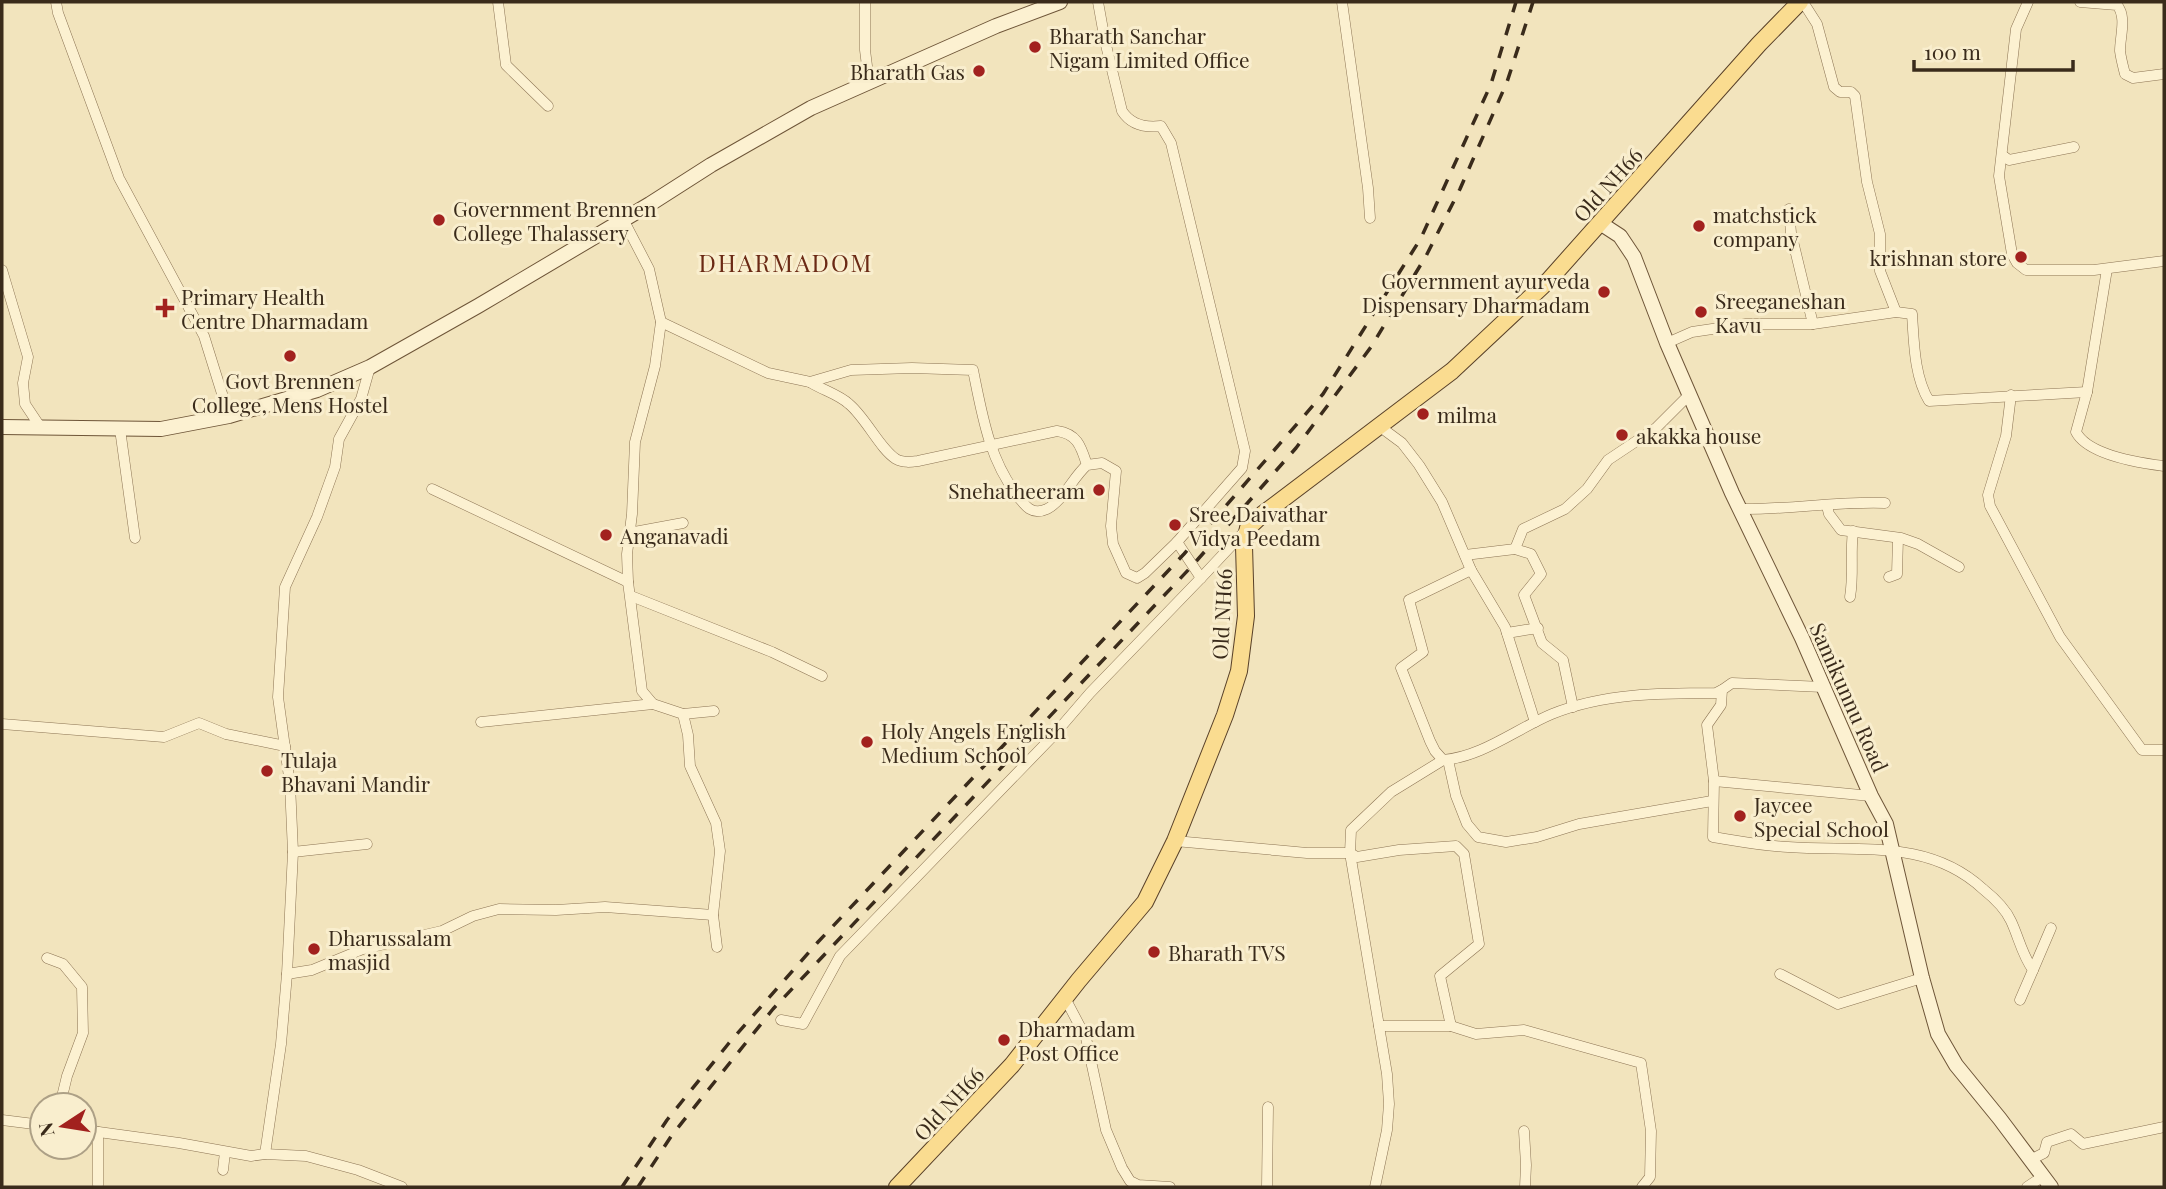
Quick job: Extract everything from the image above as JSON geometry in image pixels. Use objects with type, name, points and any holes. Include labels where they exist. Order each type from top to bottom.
[{"type":"main road","points":[[2,427],[161,429],[229,415],[317,390],[370,367],[623,219],[711,164],[811,108],[1031,7],[1060,2]]},
{"type":"main road","name":"Old NH66","points":[[897,1187],[1012,1065],[1145,902],[1175,841],[1225,715],[1239,671],[1246,616],[1244,546],[1248,528],[1452,371],[1549,280],[1759,44],[1802,2]]},
{"type":"main road","name":"Samikunnu Road","points":[[1600,223],[1620,236],[1634,257],[1667,343],[1739,509],[1802,638],[1871,796],[1886,824],[1938,1034],[1956,1065],[2047,1182]]},
{"type":"street","points":[[56,2],[119,178],[204,336],[229,415]]},
{"type":"street","points":[[498,2],[506,65],[548,106]]},
{"type":"street","points":[[865,2],[865,50],[869,82]]},
{"type":"street","points":[[810,382],[851,370],[973,370],[990,447],[1006,483],[1028,509],[1037,512],[1049,508],[1087,466],[1102,463],[1116,471],[1111,526],[1113,544],[1130,577],[1137,578],[1145,573],[1177,542],[1242,468],[1245,451],[1171,143],[1161,126],[1147,127],[1127,118],[1122,111],[1098,2]]},
{"type":"street","points":[[1342,2],[1370,218]]},
{"type":"street","points":[[1802,2],[1817,24],[1834,87],[1840,92],[1851,92],[1854,96],[1867,181],[1880,234],[1880,271],[1896,312]]},
{"type":"street","points":[[2028,2],[2016,29],[1999,176],[2012,254],[2017,263],[2026,270],[2107,269],[2164,261]]},
{"type":"street","points":[[2080,2],[2117,5],[2120,8],[2123,17],[2121,60],[2125,74],[2133,78],[2164,74]]},
{"type":"street","points":[[2002,155],[2010,160],[2074,147]]},
{"type":"street","points":[[1789,209],[1791,233],[1813,324]]},
{"type":"street","points":[[623,219],[649,269],[661,322],[655,366],[635,442],[632,514],[627,554],[639,682],[646,699],[653,705]]},
{"type":"street","points":[[2107,269],[2087,393],[2076,432],[2079,438],[2104,453],[2164,467]]},
{"type":"street","points":[[2,270],[28,357],[23,383],[25,404],[41,428]]},
{"type":"street","points":[[1667,343],[1692,332],[1746,324],[1813,324],[1896,312],[1912,314],[1914,345],[1922,389],[1929,401],[2087,393]]},
{"type":"street","points":[[661,322],[768,373],[810,382],[846,401],[859,413],[896,460],[918,461],[1057,431],[1077,439],[1087,466]]},
{"type":"street","points":[[265,1154],[281,1044],[293,852],[290,784],[278,697],[285,587],[317,517],[335,467],[339,439],[360,399],[370,367]]},
{"type":"street","points":[[1515,549],[1523,529],[1565,509],[1587,489],[1608,460],[1656,428],[1690,394]]},
{"type":"street","points":[[2011,396],[2006,436],[1988,495],[1990,506],[2060,637],[2142,750],[2164,750]]},
{"type":"street","points":[[1379,426],[1402,443],[1442,502],[1471,570],[1507,633],[1535,722]]},
{"type":"street","points":[[120,429],[135,538]]},
{"type":"street","points":[[432,489],[628,582]]},
{"type":"street","points":[[1739,509],[1777,510],[1856,502],[1885,503]]},
{"type":"street","points":[[1827,506],[1829,514],[1841,530],[1898,538],[1918,544],[1959,567]]},
{"type":"street","points":[[629,533],[683,523]]},
{"type":"street","points":[[780,1020],[803,1024],[840,956],[1054,736],[1090,693],[1248,528]]},
{"type":"street","points":[[1850,597],[1853,582],[1853,531]]},
{"type":"street","points":[[1889,578],[1897,574],[1898,538]]},
{"type":"street","points":[[1177,542],[1201,578]]},
{"type":"street","points":[[1465,555],[1515,549],[1531,554],[1541,574],[1524,595],[1542,643],[1563,660],[1573,707]]},
{"type":"street","points":[[1471,570],[1409,600],[1423,652],[1401,668],[1430,741],[1445,760],[1467,824],[1478,837],[1506,842],[1537,837],[1579,824],[1712,801]]},
{"type":"street","points":[[631,596],[772,652],[822,676]]},
{"type":"street","points":[[1507,633],[1538,628]]},
{"type":"street","points":[[1375,1187],[1387,1130],[1387,1074],[1350,853],[1351,830],[1391,792],[1445,760],[1504,739],[1535,722],[1573,707],[1640,694],[1716,693],[1732,683],[1823,687]]},
{"type":"street","points":[[1722,691],[1721,705],[1707,725],[1714,781],[1713,837],[1787,847],[1892,849],[1939,860],[1954,867],[1983,888],[2010,918],[2026,961],[2034,970]]},
{"type":"street","points":[[481,722],[653,705],[683,714],[714,711]]},
{"type":"street","points":[[683,714],[688,735],[690,766],[716,822],[720,851],[713,915],[717,947]]},
{"type":"street","points":[[2,724],[164,737],[199,723],[226,734],[285,746]]},
{"type":"street","points":[[1714,781],[1871,796]]},
{"type":"street","points":[[1175,841],[1307,853],[1350,853],[1357,858],[1399,850],[1456,846],[1464,854],[1479,944],[1440,976],[1451,1026]]},
{"type":"street","points":[[293,852],[367,844]]},
{"type":"street","points":[[287,974],[312,970],[363,949],[442,931],[473,916],[499,909],[605,907],[713,915]]},
{"type":"street","points":[[2020,1000],[2051,928]]},
{"type":"street","points":[[47,958],[63,964],[82,987],[83,1033],[63,1091]]},
{"type":"street","points":[[1780,974],[1838,1004],[1922,978]]},
{"type":"street","points":[[1065,998],[1086,1038],[1106,1130],[1126,1175],[1138,1185],[1170,1187]]},
{"type":"street","points":[[1379,1026],[1451,1026],[1476,1034],[1524,1030],[1641,1063],[1651,1130],[1650,1177],[1642,1187]]},
{"type":"street","points":[[1267,1187],[1268,1107]]},
{"type":"street","points":[[2,1120],[28,1125]]},
{"type":"street","points":[[2030,1160],[2044,1153],[2047,1142],[2071,1134],[2083,1144],[2164,1127]]},
{"type":"street","points":[[1524,1131],[1525,1187]]},
{"type":"street","points":[[98,1132],[251,1156],[306,1156],[358,1170],[402,1187]]},
{"type":"street","points":[[223,1170],[225,1152]]},
{"type":"street","points":[[98,1161],[98,1185]]},
{"type":"street","points":[[2027,1187],[2047,1182]]},
{"type":"railway","points":[[622,1187],[667,1120],[729,1043],[818,942],[1184,554],[1323,394],[1421,238],[1491,84],[1516,2]]},
{"type":"railway","points":[[638,1187],[672,1135],[773,1009],[1192,566],[1296,448],[1371,347],[1426,256],[1460,189],[1507,82],[1533,2]]},
{"type":"place","name":"Bharath Sanchar Nigam Limited Office","points":[[1035,47]]},
{"type":"place","name":"Bharath Gas","points":[[979,71]]},
{"type":"place","name":"Government Brennen College Thalassery","points":[[439,220]]},
{"type":"place","name":"matchstick company","points":[[1699,226]]},
{"type":"place","name":"krishnan store","points":[[2021,257]]},
{"type":"place","name":"Government ayurveda Dispensary Dharmadam","points":[[1604,292]]},
{"type":"place","name":"Primary Health Centre Dharmadam","points":[[165,308]]},
{"type":"place","name":"Sreeganeshan Kavu","points":[[1701,312]]},
{"type":"place","name":"Govt Brennen College, Mens Hostel","points":[[290,356]]},
{"type":"place","name":"milma","points":[[1423,414]]},
{"type":"place","name":"akakka house","points":[[1622,435]]},
{"type":"place","name":"Snehatheeram","points":[[1099,490]]},
{"type":"place","name":"Sree Daivathar Vidya Peedam","points":[[1175,525]]},
{"type":"place","name":"Anganavadi","points":[[606,535]]},
{"type":"place","name":"Holy Angels English Medium School","points":[[867,742]]},
{"type":"place","name":"Tulaja Bhavani Mandir","points":[[267,771]]},
{"type":"place","name":"Jaycee Special School","points":[[1740,816]]},
{"type":"place","name":"Dharussalam masjid","points":[[314,949]]},
{"type":"place","name":"Bharath TVS","points":[[1154,952]]},
{"type":"place","name":"Dharmadam Post Office","points":[[1004,1040]]},
{"type":"district","name":"DHARMADOM","points":[[786,262]]}]
